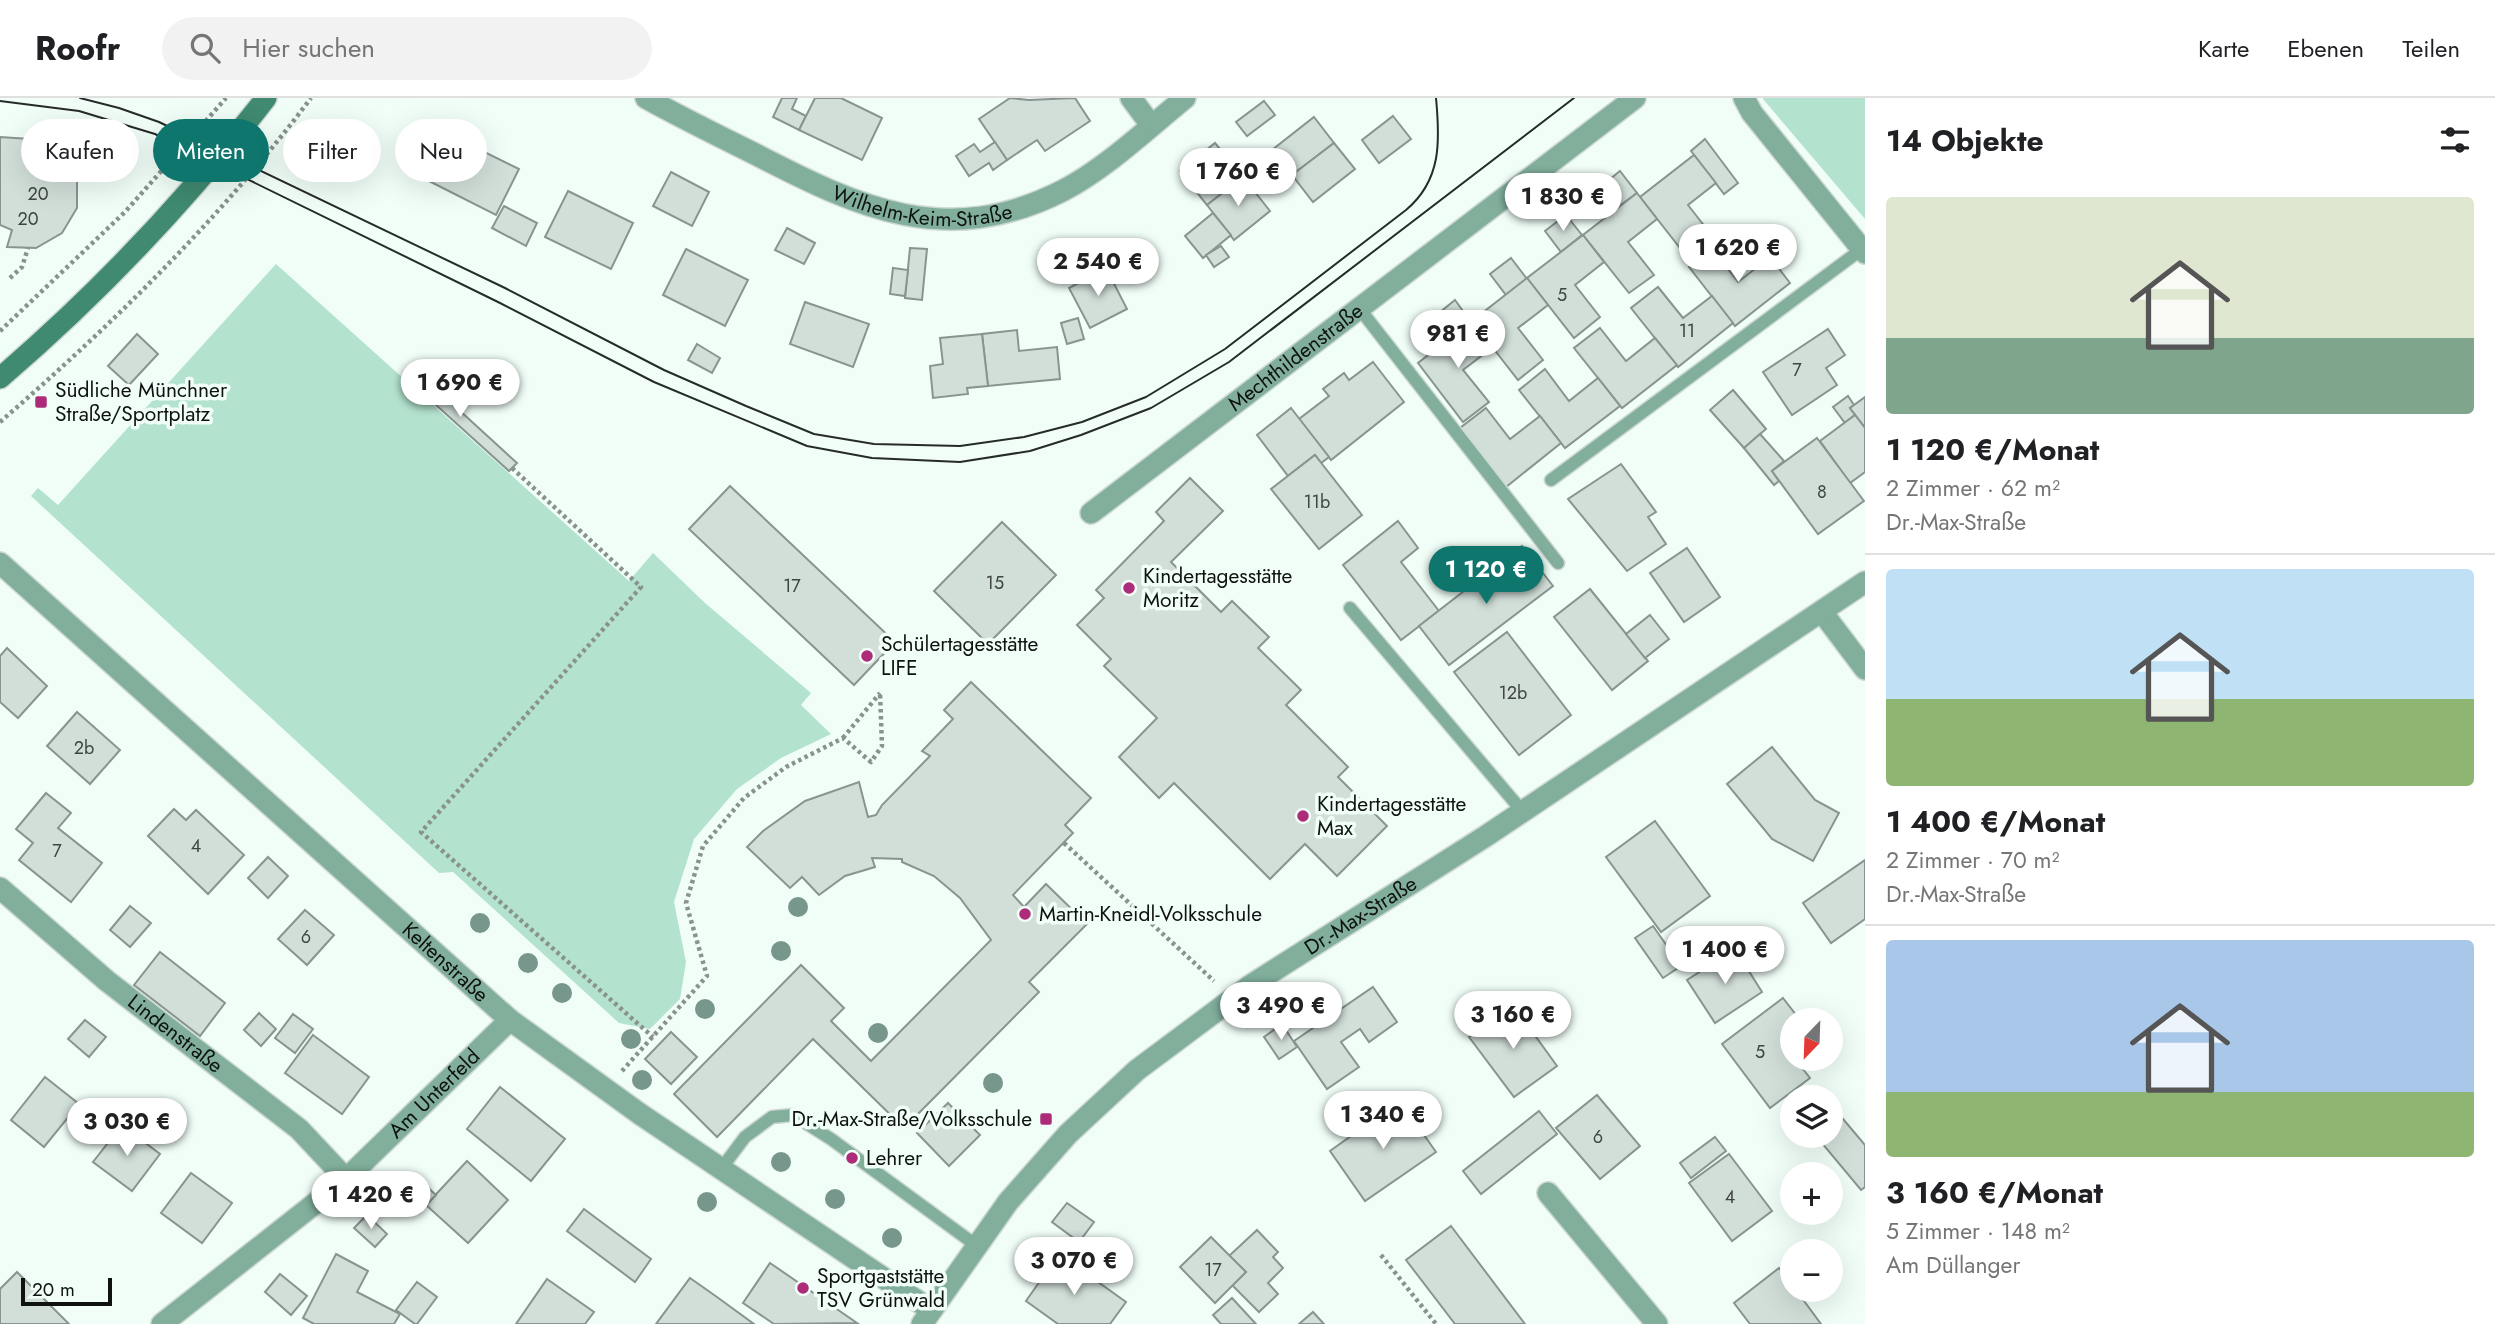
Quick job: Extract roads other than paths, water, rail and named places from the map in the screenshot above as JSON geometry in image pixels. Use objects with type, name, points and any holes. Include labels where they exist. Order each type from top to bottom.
[{"type":"main road","points":[[0,378],[51,334],[127,258],[208,170],[266,98]]},
{"type":"street","name":"Wilhelm-Keim-Straße","points":[[646,98],[846,199],[897,215],[946,221],[992,216],[1025,207],[1063,190],[1100,165],[1185,98]]},
{"type":"street","points":[[1131,98],[1152,125]]},
{"type":"street","name":"Mechthildenstraße","points":[[1091,513],[1635,98]]},
{"type":"street","points":[[1744,98],[1752,113],[1863,251]]},
{"type":"street","name":"Keltenstraße","points":[[0,563],[510,1020],[927,1317]]},
{"type":"street","name":"Dr.-Max-Straße","points":[[927,1317],[1008,1202],[1068,1133],[1137,1070],[1232,999],[1523,812],[1865,582]]},
{"type":"street","points":[[1822,612],[1865,669]]},
{"type":"street","name":"Lindenstraße","points":[[0,888],[107,981],[299,1129],[346,1179]]},
{"type":"street","name":"Am Unterfeld","points":[[162,1324],[346,1179],[510,1020]]},
{"type":"street","points":[[1548,1193],[1657,1324]]},
{"type":"lane","points":[[1550,480],[1863,251]]},
{"type":"lane","points":[[1359,308],[1558,563]]},
{"type":"lane","points":[[1350,608],[1523,812]]},
{"type":"lane","points":[[721,1169],[745,1137],[772,1117],[793,1115],[831,1139],[977,1246]]},
{"type":"tram line","points":[[80,98],[159,122],[505,288],[664,370],[814,434],[874,444],[960,446],[1024,437],[1082,422],[1146,397],[1225,349],[1418,198],[1426,186],[1436,158],[1436,98]]},
{"type":"tram line","points":[[0,101],[79,111],[155,134],[498,302],[654,382],[807,446],[872,458],[960,462],[1030,451],[1081,435],[1151,408],[1229,362],[1574,98]]},
{"type":"place","name":"Südliche Münchner Straße/Sportplatz","points":[[41,402]]},
{"type":"place","name":"Kindertagesstätte Moritz","points":[[1129,588]]},
{"type":"place","name":"Schülertagesstätte LIFE","points":[[867,656]]},
{"type":"place","name":"Kindertagesstätte Max","points":[[1303,816]]},
{"type":"place","name":"Martin-Kneidl-Volksschule","points":[[1025,914]]},
{"type":"place","name":"Dr.-Max-Straße/Volksschule","points":[[1046,1119]]},
{"type":"place","name":"Lehrer","points":[[852,1158]]},
{"type":"place","name":"Sportgaststätte TSV Grünwald","points":[[803,1288]]}]
